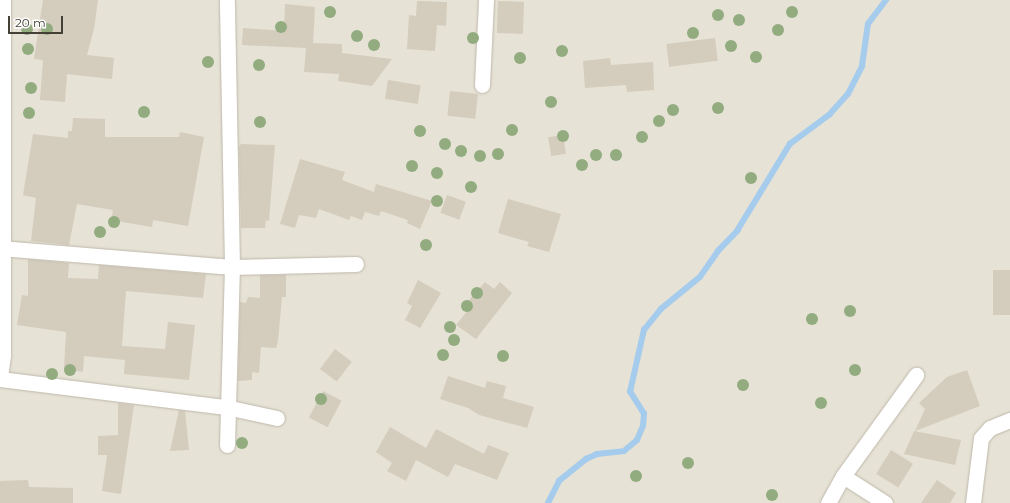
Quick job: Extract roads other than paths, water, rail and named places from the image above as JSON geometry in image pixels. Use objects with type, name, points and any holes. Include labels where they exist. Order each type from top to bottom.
[{"type":"street","points":[[3,0],[1,248],[3,355],[0,378],[226,407],[277,418]]},
{"type":"street","points":[[227,0],[232,267],[226,407],[227,445]]},
{"type":"street","points":[[482,85],[486,0]]},
{"type":"street","points":[[1,248],[232,267],[356,264]]},
{"type":"street","points":[[828,503],[843,476],[916,375]]},
{"type":"street","points":[[973,503],[981,438],[990,428],[1010,420]]},
{"type":"street","points":[[843,476],[885,503]]},
{"type":"waterway","points":[[548,503],[559,481],[586,459],[597,454],[624,451],[637,440],[643,426],[644,414],[630,392],[644,330],[661,309],[700,277],[718,251],[737,231],[790,144],[829,115],[848,94],[862,66],[868,24],[886,0]]}]
